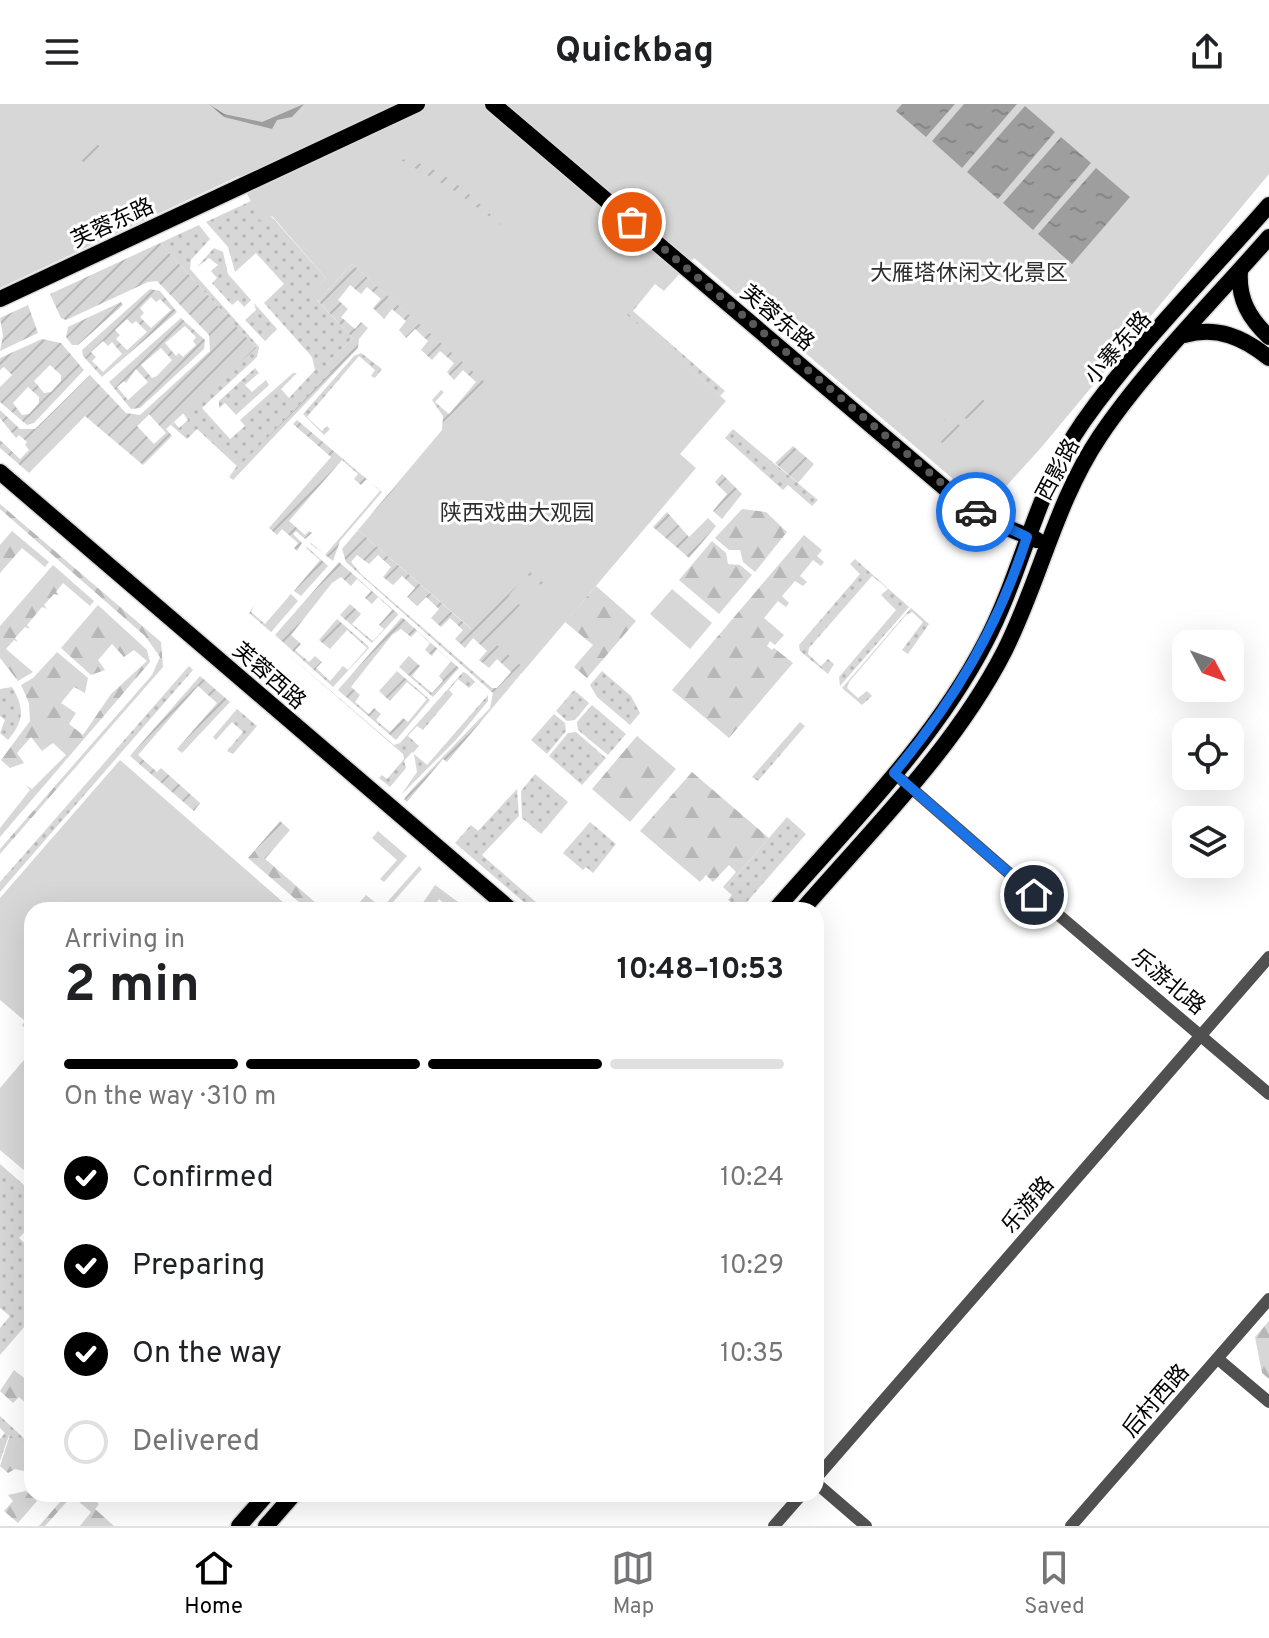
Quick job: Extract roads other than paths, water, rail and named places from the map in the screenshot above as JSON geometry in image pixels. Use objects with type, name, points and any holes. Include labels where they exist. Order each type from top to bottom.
[{"type":"main road","name":"芙蓉东路","points":[[0,299],[417,104]]},
{"type":"main road","name":"芙蓉东路","points":[[493,104],[953,495],[988,520],[1046,543]]},
{"type":"main road","name":"小寨东路","points":[[1027,537],[1043,495],[1082,423],[1269,205]]},
{"type":"main road","name":"小寨东路","points":[[1184,335],[1269,237]]},
{"type":"main road","points":[[1240,271],[1239,290],[1246,308],[1269,337]]},
{"type":"main road","points":[[1184,335],[1204,330],[1224,332],[1243,339],[1269,358]]},
{"type":"main road","name":"西影路","points":[[809,902],[953,733],[993,672],[1023,611],[1067,493],[1100,436],[1184,335]]},
{"type":"main road","name":"芙蓉西路","points":[[0,472],[502,902]]},
{"type":"main road","name":"芙蓉西路","points":[[0,486],[485,902]]},
{"type":"main road","points":[[782,902],[937,721],[973,666],[1005,601],[1027,537]]},
{"type":"main road","points":[[239,1526],[260,1502]]},
{"type":"main road","points":[[266,1526],[287,1502]]},
{"type":"street","name":"乐游北路","points":[[894,773],[1269,1094]]},
{"type":"street","name":"乐游路","points":[[824,1471],[1269,957]]},
{"type":"street","name":"后村西路","points":[[1071,1526],[1269,1299]]},
{"type":"street","points":[[1218,1359],[1269,1402]]},
{"type":"street","points":[[824,1487],[866,1526]]},
{"type":"street","points":[[774,1526],[795,1502]]},
{"type":"water","points":[[209,104],[224,114],[262,122],[304,104],[292,117],[277,120],[272,129],[224,117]]},
{"type":"water","points":[[902,104],[955,104],[926,137],[896,111]]},
{"type":"water","points":[[964,104],[1017,104],[962,168],[932,141]]},
{"type":"water","points":[[1025,106],[1055,132],[998,199],[967,172]]},
{"type":"water","points":[[1061,137],[1091,163],[1033,230],[1003,203]]},
{"type":"water","points":[[1096,168],[1130,197],[1072,264],[1038,234]]},
{"type":"park label","name":"大雁塔休闲文化景区","points":[[969,272]]},
{"type":"park label","name":"陕西戏曲大观园","points":[[517,512]]}]
